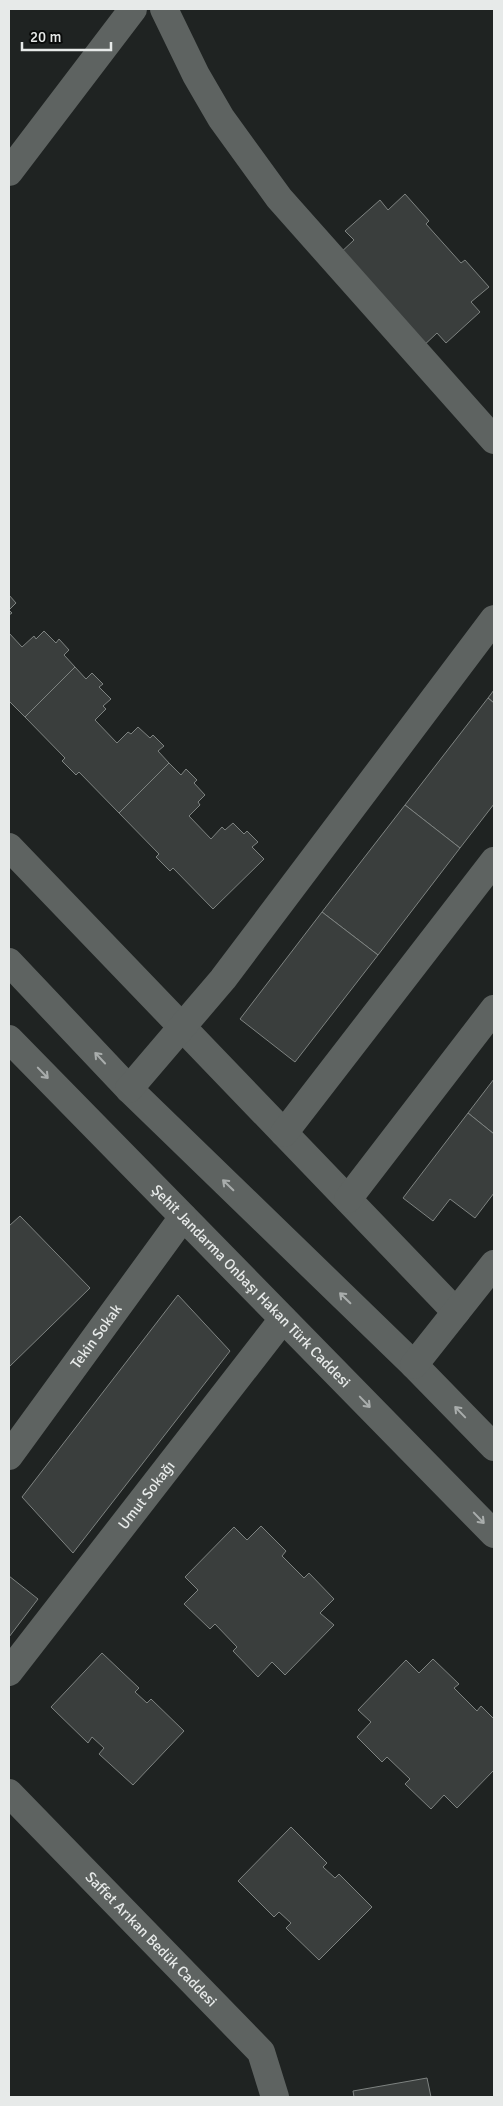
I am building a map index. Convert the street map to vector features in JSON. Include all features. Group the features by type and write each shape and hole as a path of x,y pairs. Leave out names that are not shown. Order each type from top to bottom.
{"street":[{"path":"9,172 132,9"},
{"path":"164,9 196,75 221,118 279,198 494,440"},
{"path":"129,1088 223,979 494,619"},
{"path":"9,847 456,1312"},
{"path":"284,1133 494,861"},
{"path":"9,962 129,1088 414,1365 494,1447"},
{"path":"348,1199 494,1009"},
{"name":"Şehit Jandarma Onbaşı Hakan Türk Caddesi","path":"9,1039 494,1534"},
{"name":"Tekin Sokak","path":"9,1456 184,1216"},
{"path":"414,1365 494,1264"},
{"name":"Umut Sokağı","path":"9,1672 283,1319"},
{"name":"Saffet Arıkan Bedük Caddesi","path":"9,1793 261,2052 275,2097"}],"building":[{"path":"405,194 429,221 426,224 461,263 465,260 489,287 471,302 480,312 446,343 437,333 420,349 337,256 354,240 345,231 380,200 388,210"},
{"path":"9,595 16,603 9,610"},
{"path":"44,631 56,643 59,639 69,650 64,655 75,667 25,717 9,701 9,633 22,647 34,636 36,639"},
{"path":"75,667 86,679 92,673 103,684 99,687 111,699 103,706 106,709 95,720 117,743 128,732 131,734 138,727 150,738 153,735 164,746 158,751 169,763 119,813 79,772 76,775 62,761 65,758 25,717"},
{"path":"494,690 494,703 488,698"},
{"path":"488,698 494,703 494,804 460,848 405,805"},
{"path":"169,763 181,775 186,769 197,780 194,783 205,795 198,802 200,805 189,816 211,839 222,827 225,830 233,823 244,834 247,831 258,842 252,847 264,859 213,909 173,868 170,871 156,857 159,854 119,813"},
{"path":"405,805 460,848 378,955 322,912"},
{"path":"322,912 378,955 295,1062 240,1019"},
{"path":"494,1079 494,1134 468,1113"},
{"path":"468,1113 494,1134 494,1193 475,1218 450,1199 433,1221 403,1198"},
{"path":"20,1216 90,1288 9,1367 9,1226"},
{"path":"178,1295 230,1351 73,1553 22,1497"},
{"path":"261,1526 286,1551 282,1556 304,1578 309,1573 334,1599 320,1613 334,1625 285,1675 272,1662 258,1677 233,1651 237,1647 215,1624 210,1629 184,1604 198,1590 185,1577 234,1527 247,1540"},
{"path":"9,1576 38,1599 9,1637"},
{"path":"102,1653 139,1688 135,1692 147,1703 151,1699 184,1731 133,1785 99,1754 104,1748 92,1737 88,1743 51,1707"},
{"path":"433,1659 459,1684 454,1688 477,1711 481,1706 494,1719 494,1770 457,1808 444,1795 431,1809 405,1784 410,1779 387,1757 382,1762 357,1737 371,1722 358,1710 406,1660 419,1673"},
{"path":"291,1827 327,1863 323,1867 335,1878 339,1874 372,1907 319,1960 286,1928 291,1923 279,1912 274,1917 238,1881"},
{"path":"427,2078 431,2097 354,2097 353,2091"}]}
